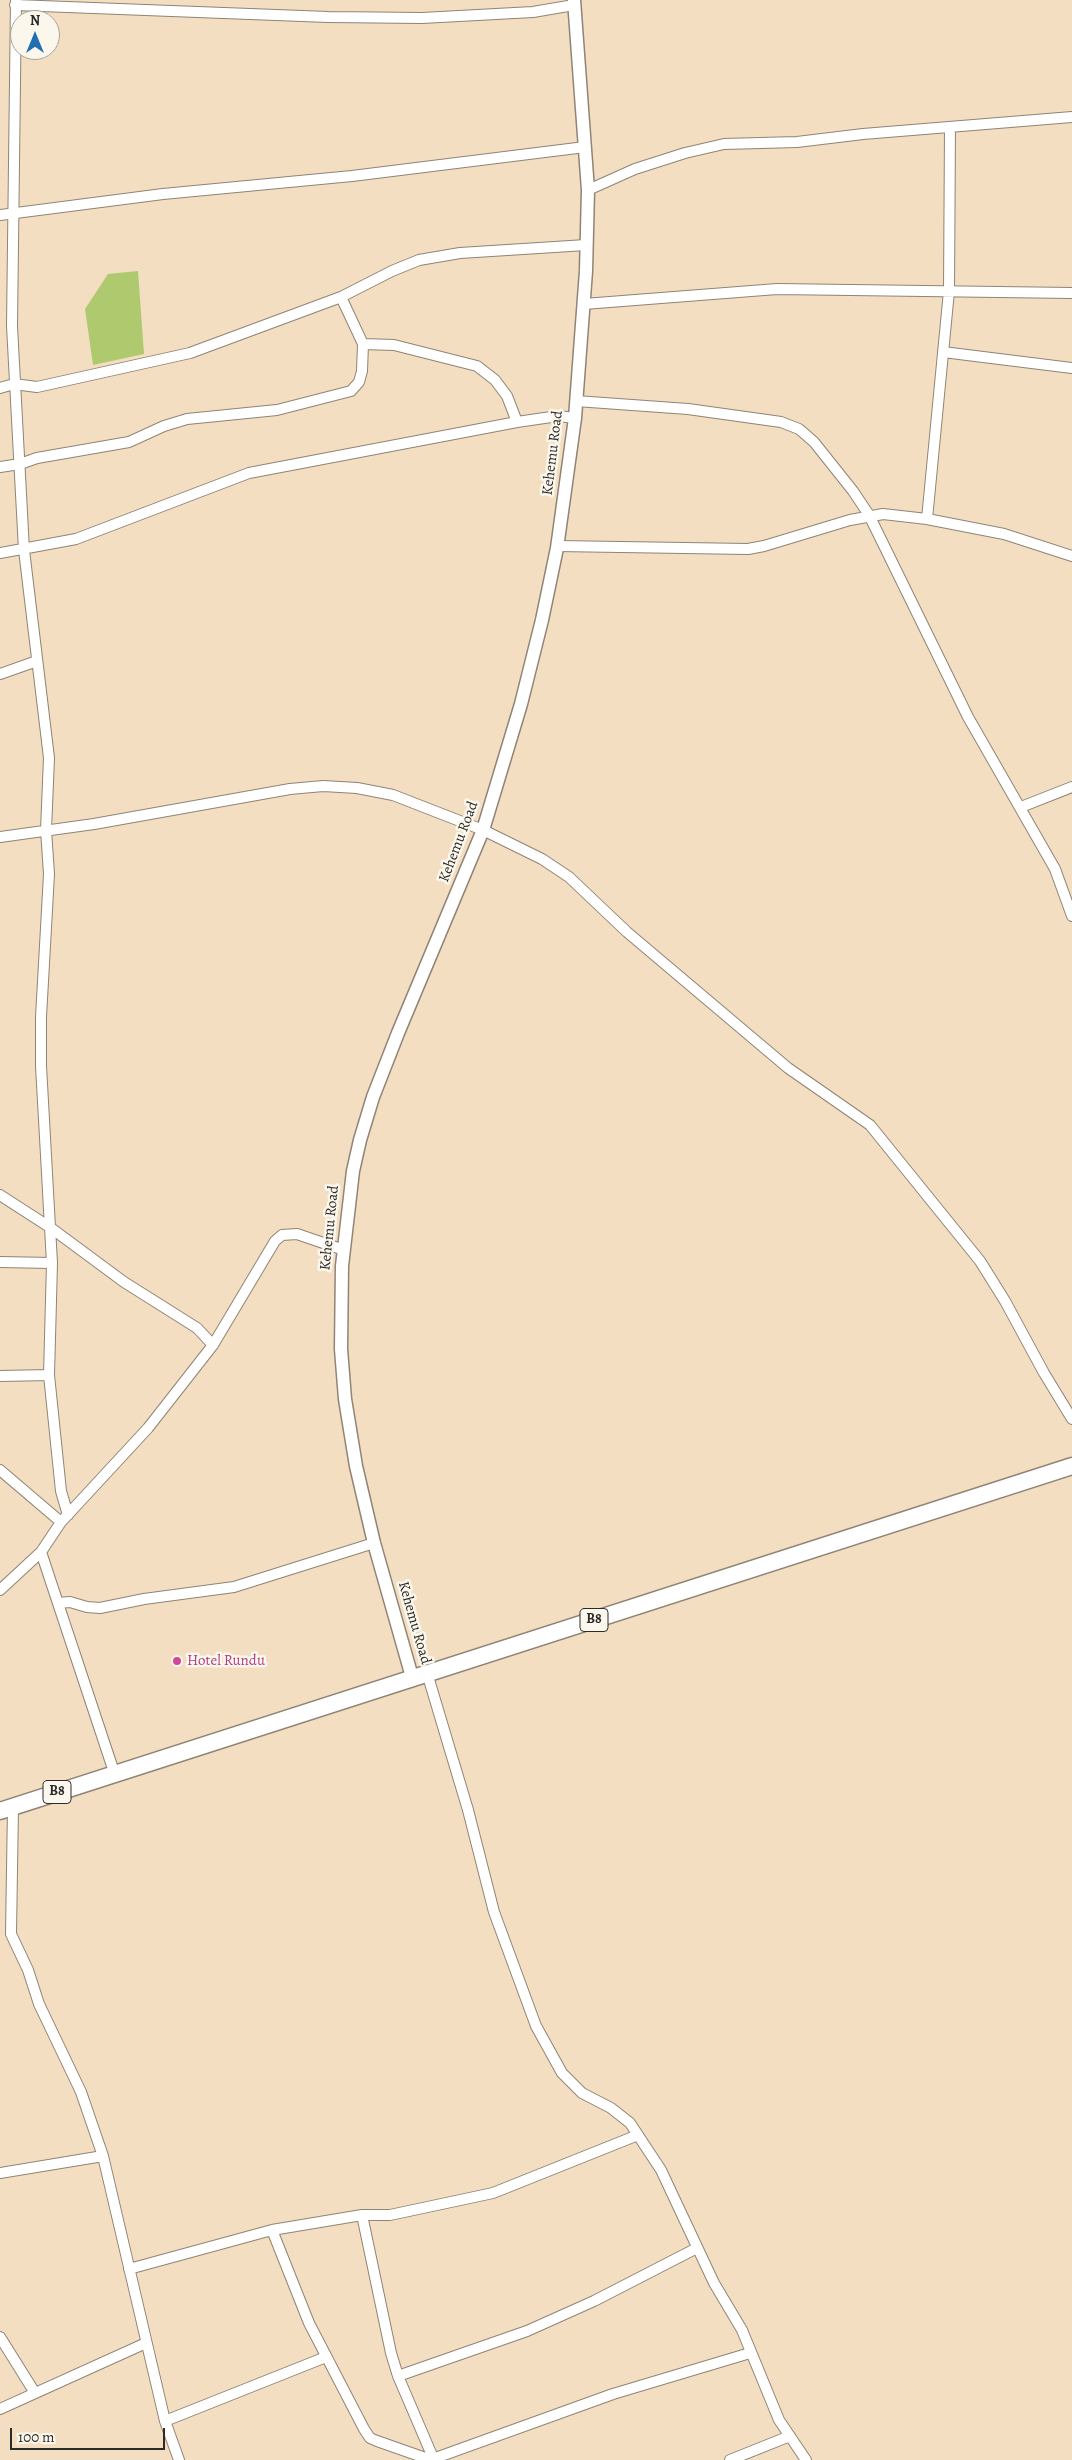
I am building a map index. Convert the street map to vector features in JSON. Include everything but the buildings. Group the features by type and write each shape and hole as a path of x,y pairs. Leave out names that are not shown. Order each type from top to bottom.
{"highway":[{"name":"B8","path":"6,1809 114,1772 1072,1466"}],"street":[{"path":"65,1519 50,1375 51,1228 41,1066 41,1017 50,874 46,830 49,758 24,550 12,326 16,2 328,17 422,18 533,12 574,2"},
{"name":"Kehemu Road","path":"420,1675 374,1543 356,1466 345,1399 341,1304 344,1250 353,1170 373,1098 483,830 521,704 542,620 557,546 575,418 584,304 588,190 574,2"},
{"path":"588,190 668,158 724,144 797,142 1072,117"},
{"path":"927,519 949,291 950,127"},
{"path":"0,215 163,194 352,176 585,147"},
{"path":"0,388 14,384 37,388 190,353 341,297 392,270 419,260 460,253 586,244"},
{"path":"584,304 777,289 1072,293"},
{"path":"0,467 20,464 37,458 129,442 164,426 188,419 278,410 352,391 359,382 362,371 363,344 341,297"},
{"path":"0,326 12,326"},
{"path":"363,344 394,345 477,366 495,380 507,396 517,422"},
{"path":"943,352 1072,368"},
{"path":"576,400 705,411 790,424 814,442 842,476 869,515 968,717 1021,807 1058,875 1072,916"},
{"path":"0,553 76,539 249,473 517,422 558,416 575,418"},
{"path":"557,546 748,549 869,515 892,514 1012,536 1072,556"},
{"path":"0,674 37,662"},
{"path":"0,837 290,789 323,786 357,788 392,795 483,830 542,859 566,875 627,932 788,1068 870,1125 980,1261 1072,1419"},
{"path":"1021,807 1072,787"},
{"path":"0,1195 51,1228 124,1282 197,1328 213,1346"},
{"path":"0,1590 41,1552 65,1519 148,1428 213,1346 269,1248 282,1235 288,1233 309,1237 344,1250"},
{"path":"0,1262 52,1263"},
{"path":"0,1376 50,1375"},
{"path":"0,1470 65,1519"},
{"path":"58,1604 70,1602 100,1608 144,1599 234,1587 374,1543"},
{"path":"41,1552 114,1772"},
{"path":"420,1675 468,1810 494,1912 536,2026 562,2073 582,2092 611,2108 630,2123 661,2170 714,2283 742,2330 779,2420 806,2460"},
{"path":"6,1809 11,1934 28,1970 39,2004 81,2092 103,2156 165,2421 179,2460"},
{"path":"129,2269 272,2230 362,2215 390,2215 493,2193 638,2135"},
{"path":"0,2172 103,2156"},
{"path":"362,2215 386,2330 398,2376 432,2460"},
{"path":"272,2230 309,2323 370,2438 387,2446 432,2460 613,2394 750,2353"},
{"path":"398,2376 527,2331 594,2301 697,2248"},
{"path":"0,2337 35,2393"},
{"path":"0,2409 146,2344"},
{"path":"165,2421 326,2357"},
{"path":"730,2460 790,2436"}],"green space":[{"path":"138,271 144,354 93,365 85,309 108,274"}],"place":[{"name":"Hotel Rundu","path":"177,1661"}]}
